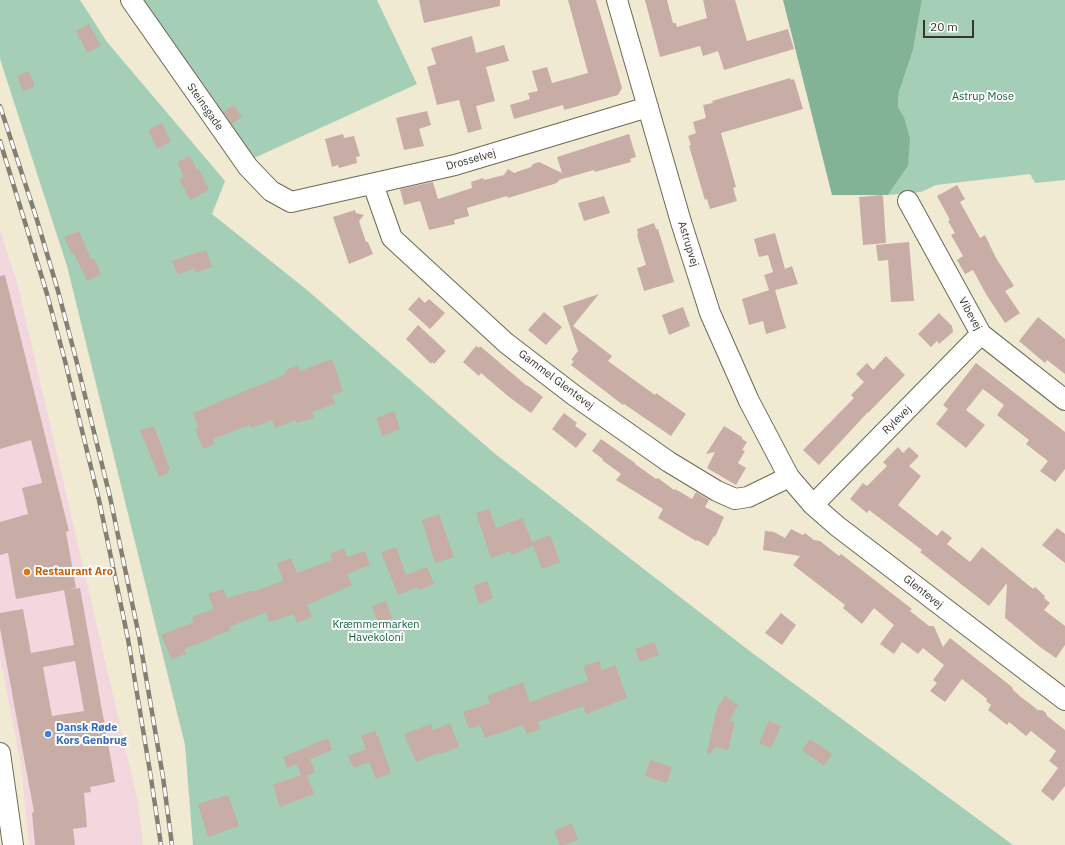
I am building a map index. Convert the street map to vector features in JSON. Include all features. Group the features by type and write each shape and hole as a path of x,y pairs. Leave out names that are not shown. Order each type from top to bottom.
{"street":[{"name":"Steinsgade","path":"130,0 248,167 271,192 291,202"},
{"name":"Astrupvej","path":"617,0 679,215 710,313 749,401 789,477"},
{"name":"Drosselvej","path":"291,202 455,165 648,107"},
{"name":"Gammel Glentevej","path":"374,184 392,238 506,343 575,396 669,462 718,491 735,499 748,496 789,477"},
{"name":"Vibevej","path":"908,201 981,334 1065,400"},
{"name":"Rylevej","path":"813,505 981,334"},
{"name":"Glentevej","path":"789,477 813,505 837,526 1065,700"},
{"path":"0,753 13,845"}],"shaded area":[{"path":"0,230 17,282 138,802 143,845 29,845 21,765 0,658"}],"green space":[{"name":"Kræmmermarken Havekoloni","path":"0,0 80,0 107,42 225,181 212,214 307,290 494,453 751,652 1013,845 193,845 185,745 67,266 0,59"},
{"path":"141,0 377,0 417,84 252,159"},
{"path":"783,0 922,0 913,50 899,92 898,107 904,117 910,139 908,166 888,195 832,195"},
{"name":"Astrup Mose","path":"922,0 1065,0 1065,180 1035,183 1030,174 936,185 921,192 888,195 908,166 904,117 898,107 899,92 913,50"}],"building":[{"path":"419,0 500,0 500,6 424,23"},
{"path":"568,0 596,0 622,88 618,95 564,110 563,105 514,119 510,105 530,99 528,93 538,91 532,71 547,67 552,83 588,73"},
{"path":"645,0 667,0 673,23 676,23 677,27 707,18 703,0 735,0 747,41 788,29 794,49 724,70 718,51 703,56 700,46 660,57"},
{"path":"89,24 101,46 87,53 76,31"},
{"path":"472,36 476,53 504,45 509,61 486,67 495,101 476,106 482,129 468,133 459,100 437,105 427,67 436,64 431,48"},
{"path":"29,71 35,86 23,91 17,76"},
{"path":"790,78 791,80 794,79 803,109 721,133 736,187 733,188 737,201 710,209 707,199 705,200 689,146 691,145 688,136 696,133 693,122 706,118 703,105"},
{"path":"234,105 242,117 232,124 223,112"},
{"path":"427,111 431,125 419,129 424,146 404,150 396,118"},
{"path":"162,123 171,142 157,149 148,130"},
{"path":"343,134 344,138 354,136 360,156 356,157 357,163 339,168 338,165 332,167 325,139"},
{"path":"629,134 636,157 630,159 631,162 595,172 594,170 559,180 557,183 508,198 507,196 467,208 469,216 454,220 455,224 429,230 420,201 404,205 400,189 433,182 438,199 472,188 471,182 483,178 484,180 504,175 508,169 514,173 531,167 533,164 539,162 562,173 557,157"},
{"path":"190,156 197,170 199,169 209,190 190,200 179,179 184,177 177,162"},
{"path":"957,185 965,199 960,202 980,238 985,235 996,258 1014,286 1005,291 1020,313 1005,323 986,294 973,270 965,274 957,260 963,256 951,235 955,233 937,196"},
{"path":"604,196 610,213 584,221 578,203"},
{"path":"883,196 886,243 863,245 859,197"},
{"path":"355,210 356,213 364,215 359,221 366,242 368,242 373,254 349,264 333,217"},
{"path":"654,223 656,229 658,229 674,282 644,291 637,268 646,265 637,235 637,229"},
{"path":"79,231 91,259 94,258 101,274 87,281 74,253 72,254 64,237"},
{"path":"775,233 785,269 792,266 798,284 775,290 786,328 766,334 763,321 749,325 742,299 769,290 764,275 773,272 768,255 759,257 754,239"},
{"path":"909,242 914,301 891,302 888,260 878,261 876,245"},
{"path":"206,250 212,267 195,273 194,268 178,275 172,261"},
{"path":"5,275 69,531 66,532 76,588 16,599 8,553 0,555 0,522 28,514 22,488 42,483 31,440 0,449 0,276"},
{"path":"599,294 573,326 612,356 608,361 655,395 656,393 686,414 671,436 624,404 623,405 571,365 574,361 571,360 578,351 563,306"},
{"path":"419,297 425,303 429,299 445,313 430,329 408,309"},
{"path":"683,307 690,326 669,335 662,315"},
{"path":"544,312 562,327 546,345 528,330"},
{"path":"939,313 952,326 953,332 939,344 937,341 931,347 918,334"},
{"path":"1038,317 1065,339 1065,374 1047,360 1045,363 1019,341"},
{"path":"418,325 446,351 434,364 432,362 431,364 406,339"},
{"path":"476,346 479,348 480,346 527,386 543,397 531,413 509,397 481,373 479,376 463,362"},
{"path":"886,356 905,375 819,465 803,450 854,398 851,395 864,382 856,374 867,363 873,370"},
{"path":"332,359 343,391 332,395 335,404 312,412 314,418 296,423 295,420 275,428 272,420 251,428 250,425 213,439 215,444 203,449 195,429 198,428 193,413 286,374 285,370 298,366 300,371"},
{"path":"976,363 1065,432 1065,469 1055,482 1040,471 1048,461 1026,444 1029,440 997,415 1004,405 983,389 966,410 985,425 966,448 936,424 948,409 943,405"},
{"path":"394,411 400,429 382,436 376,418"},
{"path":"564,413 577,423 575,426 587,434 576,448 552,429"},
{"path":"154,426 170,470 167,471 168,473 159,477 140,430"},
{"path":"724,426 742,437 742,439 747,442 742,450 745,451 738,463 746,468 736,485 707,468 715,452 706,454"},
{"path":"601,439 656,479 658,478 674,490 675,489 692,499 696,492 709,500 705,507 724,517 715,537 714,536 708,546 697,540 696,541 658,518 663,509 616,480 621,474 592,451"},
{"path":"898,447 903,453 909,447 919,456 909,466 921,476 898,505 937,536 942,530 952,538 947,544 970,562 982,547 1033,589 1035,587 1045,596 1044,598 1050,603 1044,610 1065,626 1065,645 1056,658 1040,647 1005,618 1007,583 989,606 920,552 922,550 869,510 867,513 850,499 863,483 867,486 887,466 883,462"},
{"path":"489,509 496,528 522,518 532,542 550,535 560,562 542,569 533,546 512,555 511,551 491,558 476,513"},
{"path":"439,514 454,557 435,563 422,520"},
{"path":"1057,528 1065,534 1065,563 1042,545"},
{"path":"791,529 803,535 805,533 814,540 820,541 839,556 841,554 912,609 910,611 929,626 934,626 943,647 950,638 1012,687 1013,690 1021,697 1038,710 1042,710 1046,713 1047,716 1065,730 1065,786 1053,801 1041,791 1058,768 1049,761 1056,751 1031,731 1026,736 1009,722 1007,725 988,710 991,705 986,701 987,699 962,679 945,702 930,691 937,683 933,680 944,665 923,648 918,654 902,642 894,654 880,644 894,625 874,608 862,624 843,608 845,605 793,565 800,556 763,550 765,531 774,532 785,538"},
{"path":"396,547 406,575 427,567 434,584 419,590 418,587 398,595 381,552"},
{"path":"344,548 347,557 365,551 370,565 347,574 352,585 307,605 312,617 297,623 294,614 269,622 266,612 229,627 231,630 184,649 186,654 171,659 161,635 194,622 192,617 214,609 208,594 223,589 227,598 251,591 252,592 283,581 277,563 291,558 297,573 332,560 330,554"},
{"path":"487,581 493,598 479,604 473,586"},
{"path":"80,588 115,782 90,787 91,792 84,793 87,827 73,829 75,845 35,845 32,813 34,812 0,628 0,613 23,609 31,653 74,645 64,590","holes":["75,661 84,711 52,716 43,667"]},
{"path":"386,601 392,618 378,623 372,606"},
{"path":"781,613 796,625 782,645 765,633"},
{"path":"654,642 659,655 640,662 635,649"},
{"path":"599,661 602,670 615,665 627,698 586,714 583,706 538,722 540,729 527,734 523,725 485,738 480,725 469,729 463,712 490,703 487,696 523,682 530,702 588,681 583,666"},
{"path":"725,696 738,705 729,721 735,722 728,750 715,747 710,754 707,753 717,708"},
{"path":"769,721 781,726 771,748 759,743"},
{"path":"450,723 459,747 441,754 440,752 416,762 404,734 431,724 433,730"},
{"path":"375,731 391,773 376,779 369,762 354,768 348,756 366,749 361,736"},
{"path":"328,738 332,750 310,759 315,772 307,776 314,794 280,807 273,785 301,775 297,764 287,768 283,757"},
{"path":"810,739 832,754 824,766 802,750"},
{"path":"650,760 672,767 667,783 645,776"},
{"path":"228,795 239,826 208,837 198,804"},
{"path":"572,823 578,840 560,845 554,831"}],"railway":[{"path":"0,106 37,220 58,291 110,497 139,636 163,777 172,845"},
{"path":"0,141 47,294 99,500 128,639 161,845"}],"place":[{"name":"Restaurant Aro","path":"27,572"},
{"name":"Dansk Røde Kors Genbrug","path":"48,734"}]}
